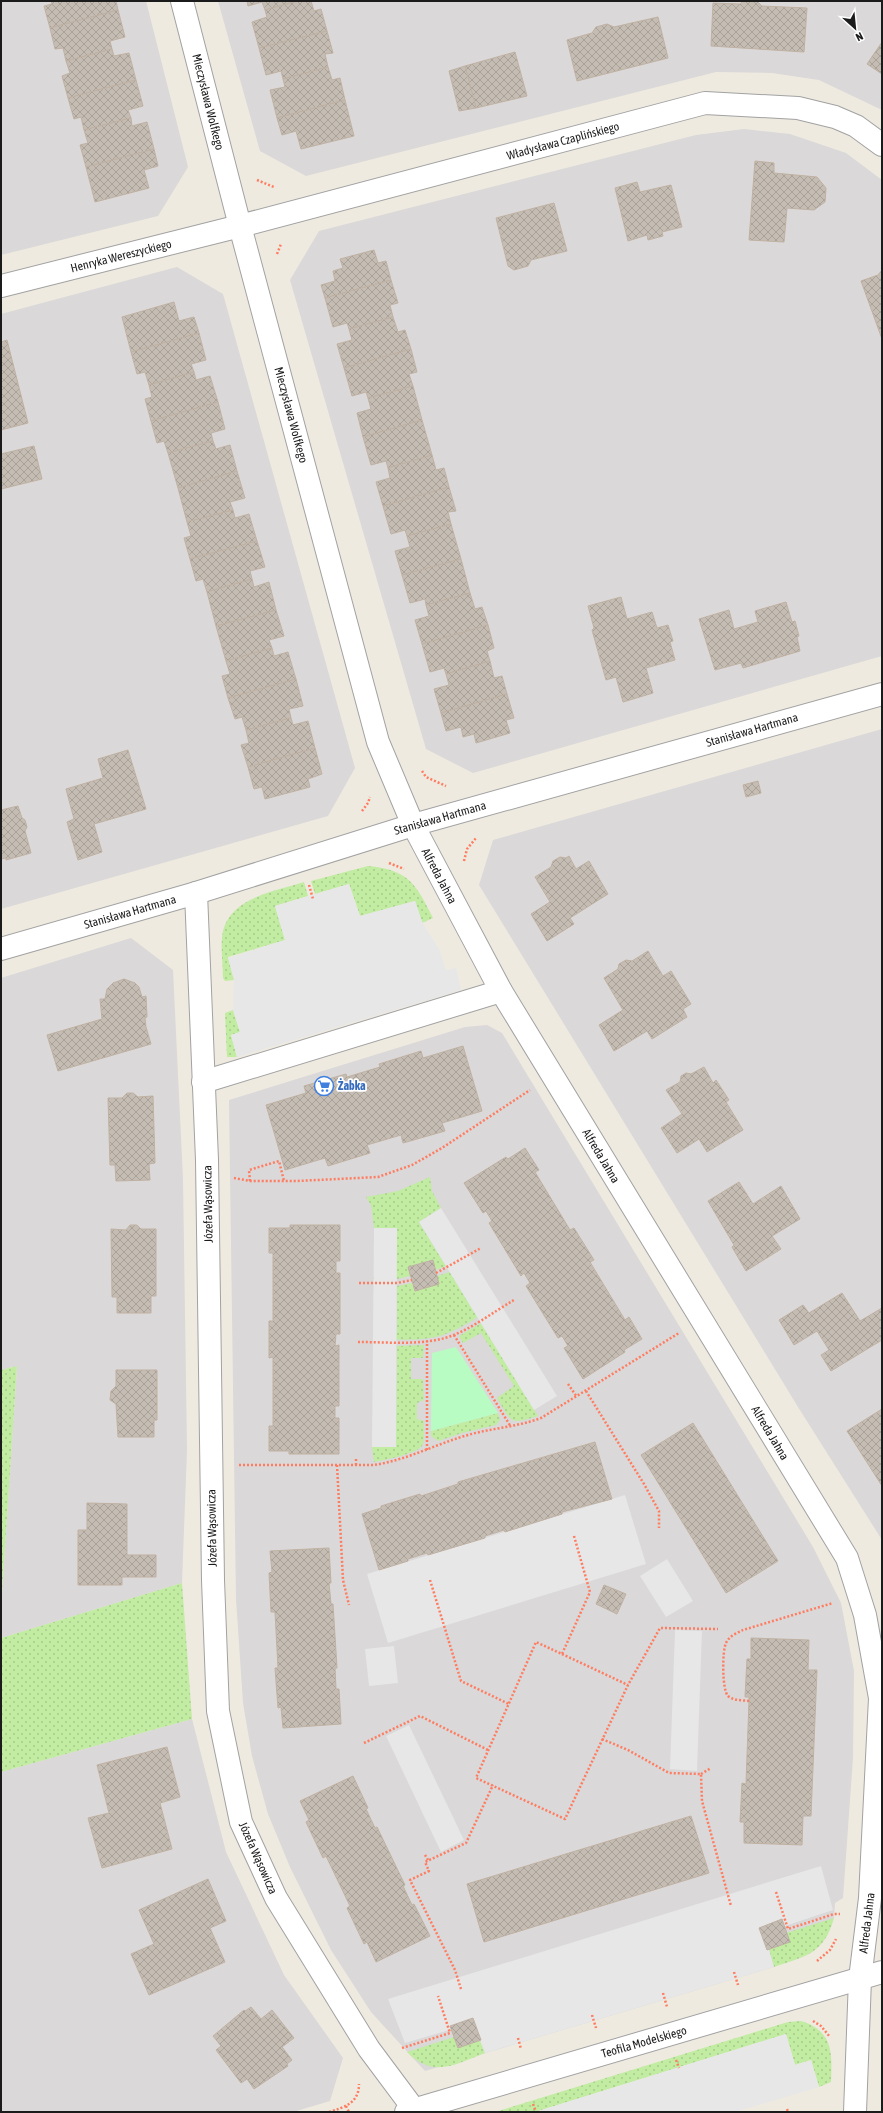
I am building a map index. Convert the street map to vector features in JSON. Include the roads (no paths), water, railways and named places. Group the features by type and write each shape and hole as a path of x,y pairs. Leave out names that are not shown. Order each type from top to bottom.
{"street":[{"name":"Mieczysława Wolfkego","path":"182,1 240,226 378,742 413,825"},
{"name":"Władysława Czaplińskiego","path":"240,226 705,104 798,108 834,117 856,126 882,145"},
{"name":"Henryka Wereszyckiego","path":"1,286 240,226"},
{"name":"Stanisława Hartmana","path":"1,949 196,893 413,825 882,694"},
{"name":"Alfreda Jahna","path":"413,825 500,991 847,1558 865,1615 880,1698 870,1898 860,1979 854,2112"},
{"name":"Józefa Wąsowicza","path":"196,893 207,1160 213,1580 218,1710 241,1822 276,1898 381,2065 412,2111"},
{"path":"203,1082 500,991"},
{"name":"Teofila Modelskiego","path":"412,2111 882,1972"}],"place":[{"name":"Żabka","path":"324,1086"}]}
